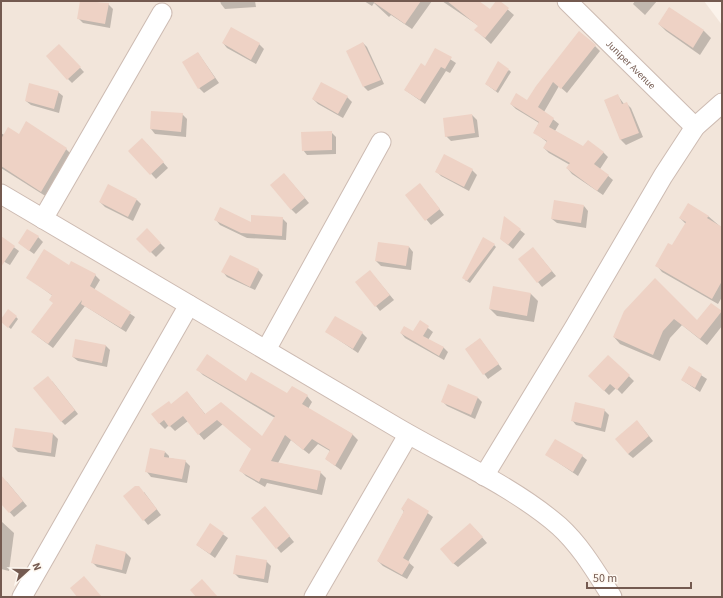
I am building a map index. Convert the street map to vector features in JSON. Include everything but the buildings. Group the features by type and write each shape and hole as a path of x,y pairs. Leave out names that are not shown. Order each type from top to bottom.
{"street":[{"name":"Juniper Avenue","path":"566,1 695,128"},
{"path":"43,219 162,13"},
{"path":"484,476 574,328 663,176 695,128 722,103"},
{"path":"266,350 381,142"},
{"path":"1,194 408,435 484,476 537,509 559,526 584,552 612,597"},
{"path":"22,597 189,305"},
{"path":"314,597 408,435"}],"shaded area":[{"path":"1,1 704,1 722,25 722,597 1,597"}]}
